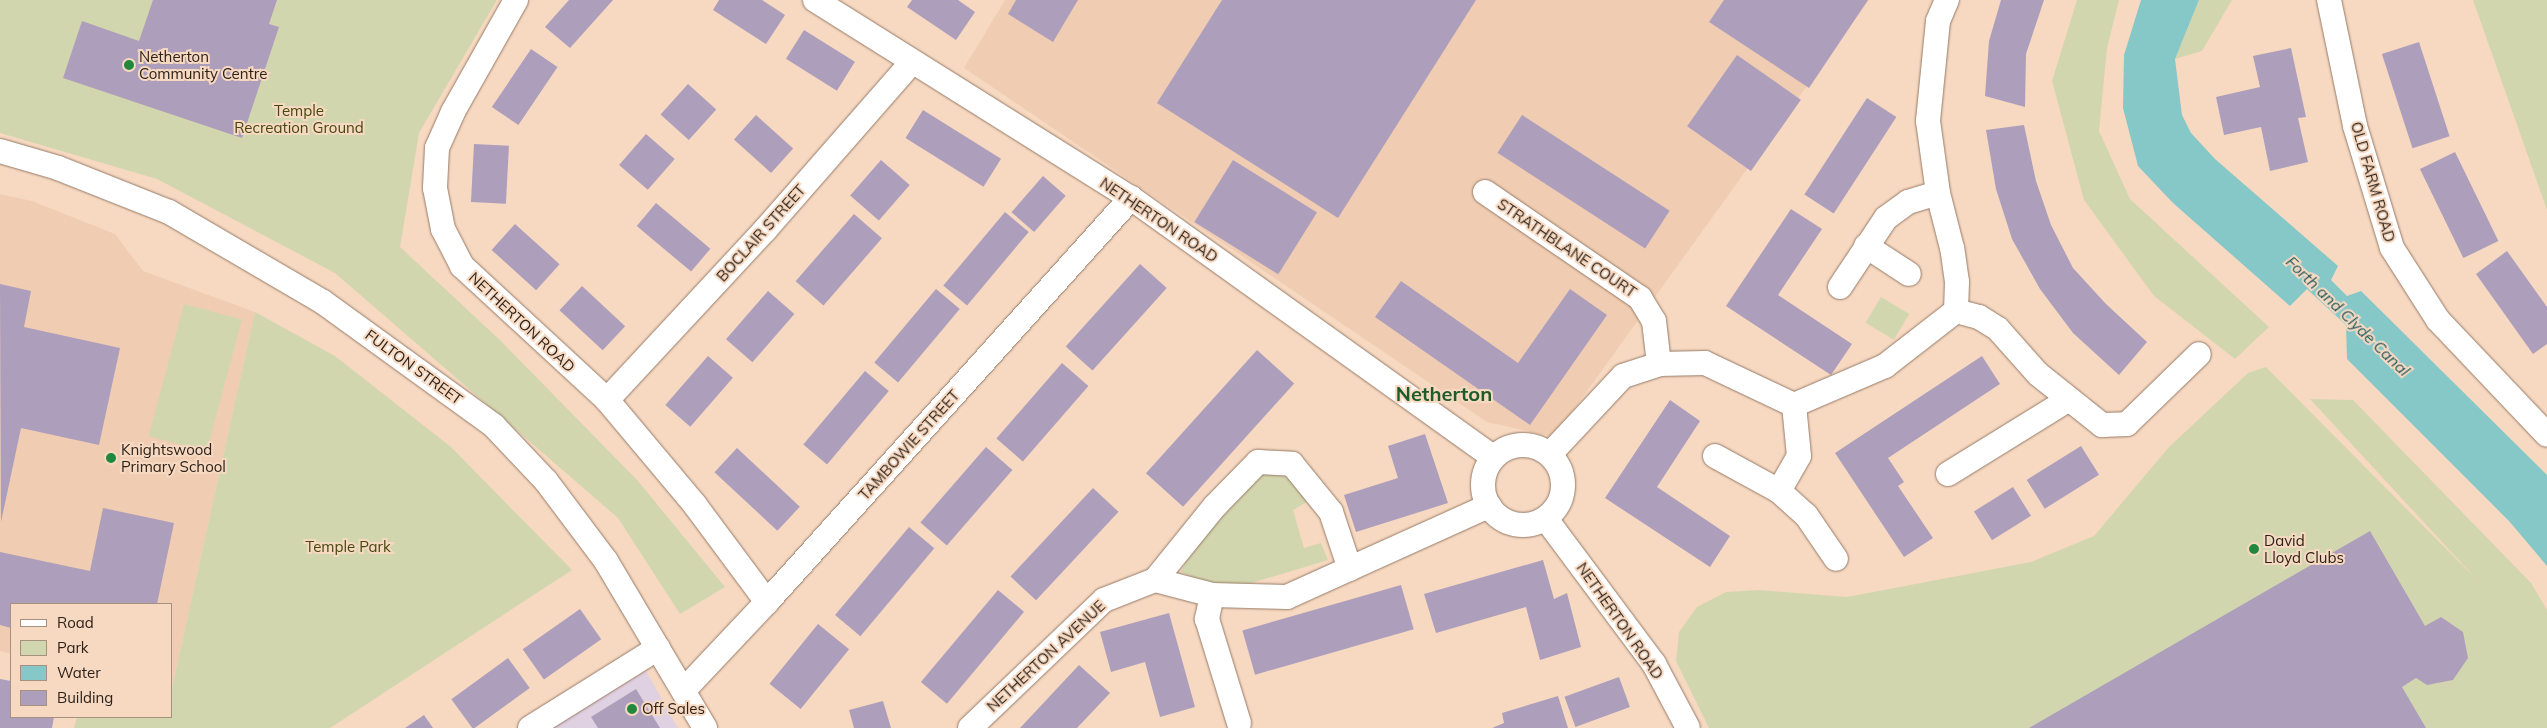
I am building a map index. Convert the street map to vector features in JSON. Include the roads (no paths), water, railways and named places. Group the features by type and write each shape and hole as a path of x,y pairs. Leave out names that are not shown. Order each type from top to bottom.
{"street":[{"name":"NETHERTON ROAD","path":"516,0 453,112 437,148 435,188 443,230 462,266 607,400 696,505 767,602"},
{"name":"NETHERTON ROAD","path":"814,0 911,63 1131,198 1493,457"},
{"path":"1947,0 1938,21 1928,121 1938,193 1952,248 1957,282 1956,311"},
{"name":"OLD FARM ROAD","path":"2329,0 2355,126 2392,248 2438,320 2547,434"},
{"name":"BOCLAIR STREET","path":"607,400 764,230 911,63"},
{"name":"FULTON STREET","path":"0,151 58,168 168,212 251,258 323,302 494,426 546,481 606,562 705,728"},
{"name":"STRATHBLANE COURT","path":"1485,192 1640,298 1654,321 1659,364"},
{"path":"1840,287 1866,246 1897,209 1908,202 1938,193"},
{"name":"TAMBOWIE STREET","path":"684,690 767,602 1131,198"},
{"path":"1866,246 1909,274"},
{"path":"1956,311 1979,317 1998,329 2038,374 2068,400 2102,425 2127,424 2199,354"},
{"path":"1550,454 1623,376 1659,364 1705,364 1794,405 1885,366 1956,311"},
{"path":"1948,474 2068,400"},
{"path":"1779,491 1799,456 1794,405"},
{"path":"1524,444 1536,446 1550,454 1564,478 1563,492 1556,508 1546,519 1522,525 1510,523 1489,506 1482,487 1485,470 1493,457 1502,450 1524,444"},
{"path":"1715,456 1779,491 1806,514 1836,559"},
{"name":"NETHERTON AVENUE","path":"970,728 1104,600 1155,580 1215,506 1258,462 1292,464 1331,512 1350,569"},
{"path":"1155,580 1212,595 1287,598 1489,506"},
{"name":"NETHERTON ROAD","path":"1546,519 1654,664 1688,728"},
{"path":"1212,595 1207,619 1239,723"},
{"path":"530,728 658,648"}],"water":[{"name":"Forth and Clyde Canal","path":"2141,0 2199,0 2175,59 2182,115 2191,133 2215,159 2338,266 2331,280 2347,296 2361,291 2547,475 2547,566 2509,521 2347,359 2346,325 2307,289 2290,306 2173,203 2138,166 2123,108 2124,55"}],"place":[{"name":"Netherton Community Centre","path":"129,65"},
{"name":"Knightswood Primary School","path":"111,458"},
{"name":"David Lloyd Clubs","path":"2254,549"},
{"name":"Off Sales","path":"632,709"}],"district":[{"name":"Netherton","path":"1444,393"}],"park label":[{"name":"Temple Recreation Ground","path":"299,118"},
{"name":"Temple Park","path":"348,547"}]}
